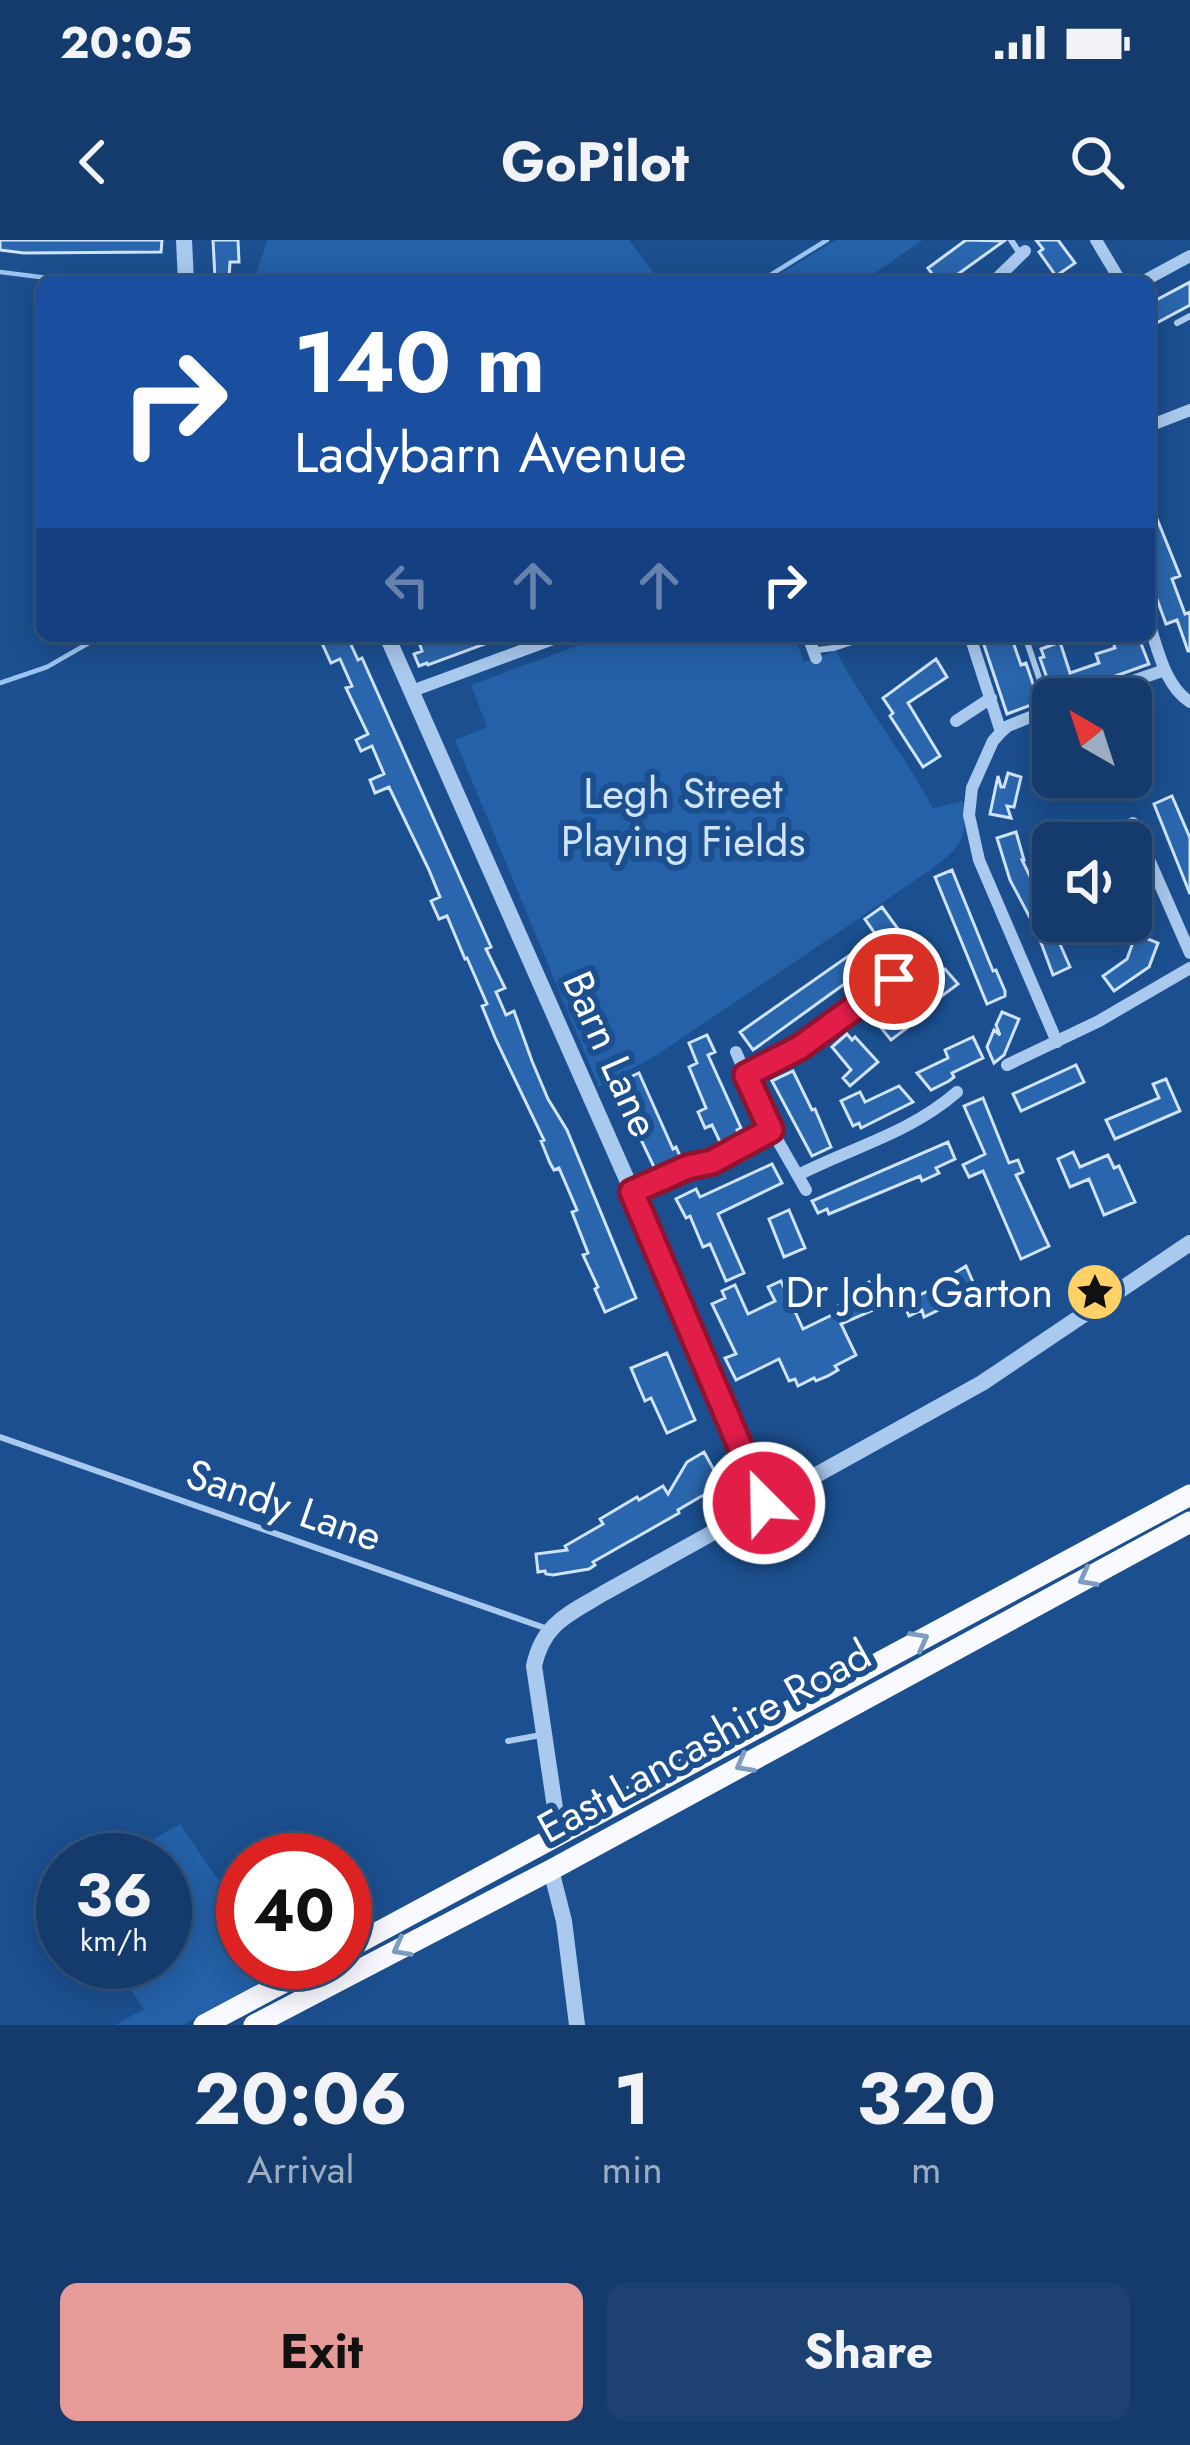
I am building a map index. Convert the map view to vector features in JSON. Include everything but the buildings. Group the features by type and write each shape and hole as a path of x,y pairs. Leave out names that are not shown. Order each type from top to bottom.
{"highway":[{"name":"East Lancashire Road","path":"372,1935 1190,1495"},
{"name":"East Lancashire Road","path":"254,2025 551,1870 1190,1522"},
{"path":"204,2025 271,1989"}],"street":[{"path":"184,240 186,276"},
{"path":"1096,240 1117,276"},
{"path":"999,276 1023,253"},
{"path":"1153,276 1190,256"},
{"path":"1155,424 1190,410"},
{"path":"1155,641 1165,670 1179,694 1190,702"},
{"name":"Barn Lane","path":"390,642 764,1503"},
{"path":"412,691 545,642"},
{"path":"810,642 814,654"},
{"path":"972,642 1001,732"},
{"path":"1142,678 1165,670"},
{"path":"956,721 992,698"},
{"path":"1032,717 1008,726 993,741 972,788 971,828 979,860 1057,1042"},
{"path":"1152,866 1190,952"},
{"path":"885,965 894,979"},
{"path":"746,1075 799,1048 914,965"},
{"path":"1007,1065 1190,968"},
{"path":"736,1052 771,1130 806,1190"},
{"path":"798,1175 896,1133 957,1092"},
{"path":"938,1109 949,1122"},
{"path":"632,1192 688,1167 712,1162 771,1130"},
{"path":"559,1835 534,1666 548,1630 604,1593 982,1383 1190,1244"},
{"path":"551,1870 564,1921 577,2025"}],"lane":[{"path":"1011,240 1023,253"},
{"path":"1177,323 1190,316"},
{"path":"814,654 852,642"},
{"path":"1027,642 1040,678"},
{"name":"Sandy Lane","path":"0,1437 548,1630"},
{"path":"508,1742 544,1734"}],"green space":[{"path":"267,240 629,240 656,276 256,276"},
{"path":"836,240 923,240 871,276 777,276"},
{"name":"Legh Street Playing Fields","path":"588,642 796,642 804,662 836,651 933,808 963,801 963,833 956,847 932,869 657,1055 599,1087 455,740 487,727 471,685"},
{"path":"180,1824 186,1833 164,1833"},
{"path":"192,1842 216,1877 216,1989 248,1989 183,2025 115,2025 144,2009 130,1989 192,1989"}],"waterway":[{"path":"769,276 827,240"},
{"path":"0,272 36,276"},
{"path":"0,683 47,667 91,642"}],"place":[{"name":"Dr John Garton","path":"1095,1292"}],"route":[{"path":"764,1503 632,1192 688,1167 712,1162 771,1130 746,1075 799,1048 894,979"}]}
